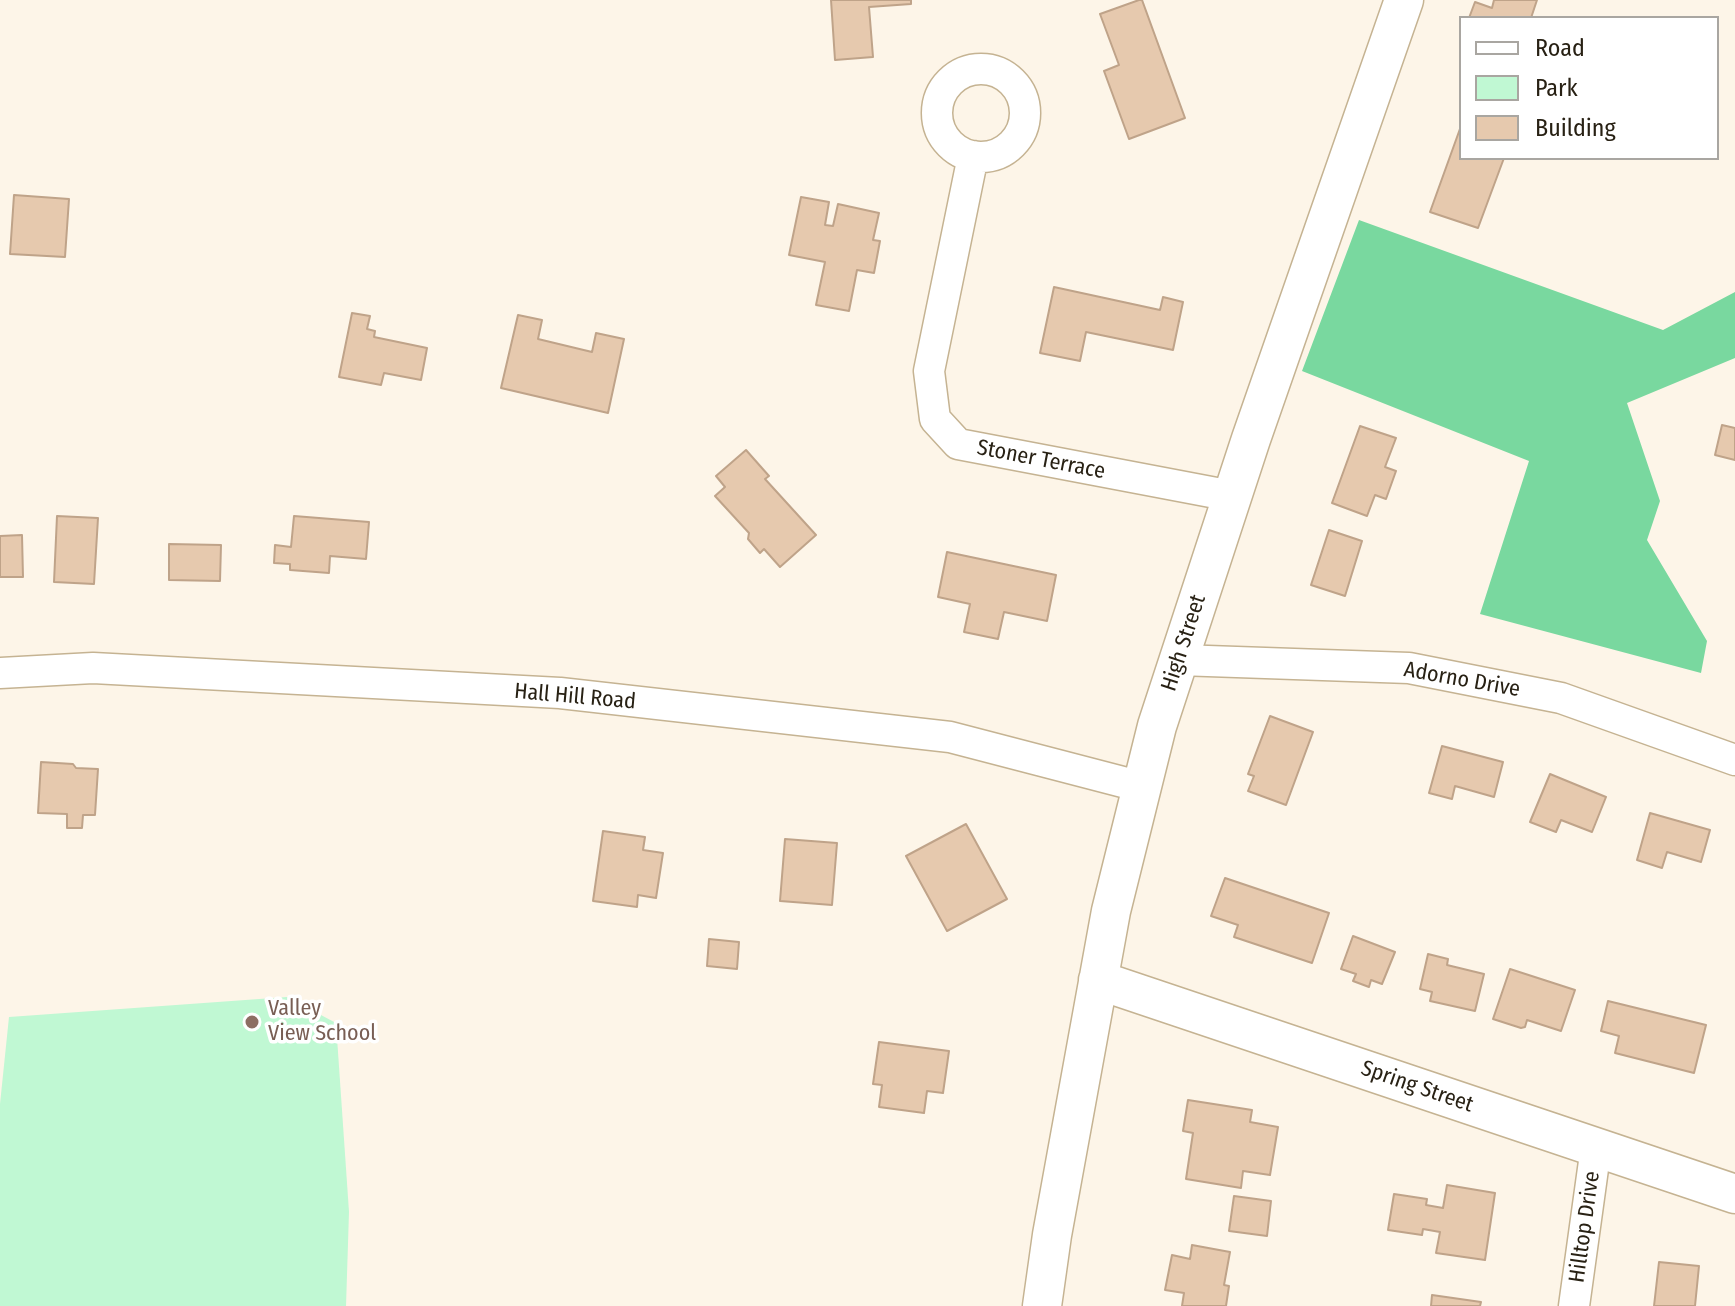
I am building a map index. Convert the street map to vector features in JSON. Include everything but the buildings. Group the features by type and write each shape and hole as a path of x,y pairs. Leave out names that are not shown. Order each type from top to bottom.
{"street":[{"name":"High Street","path":"1042,1306 1054,1220 1111,911 1157,726 1232,496 1404,0"},
{"name":"Stoner Terrace","path":"973,156 929,371 935,419 958,444 1232,496"},
{"name":"Adorno Drive","path":"1179,660 1409,668 1561,698 1735,760"},
{"name":"Hall Hill Road","path":"0,673 93,668 560,693 950,737 1142,787"},
{"name":"Spring Street","path":"1098,980 1735,1194"},
{"name":"Hilltop Drive","path":"1574,1306 1596,1147"}],"green space":[{"path":"1359,220 1663,330 1735,292 1735,358 1627,403 1660,501 1647,540 1707,641 1701,673 1480,614 1529,461 1302,371"},
{"path":"287,997 336,1023 349,1212 346,1306 0,1306 0,1104 9,1017"}],"place":[{"name":"Valley View School","path":"252,1022"}]}
